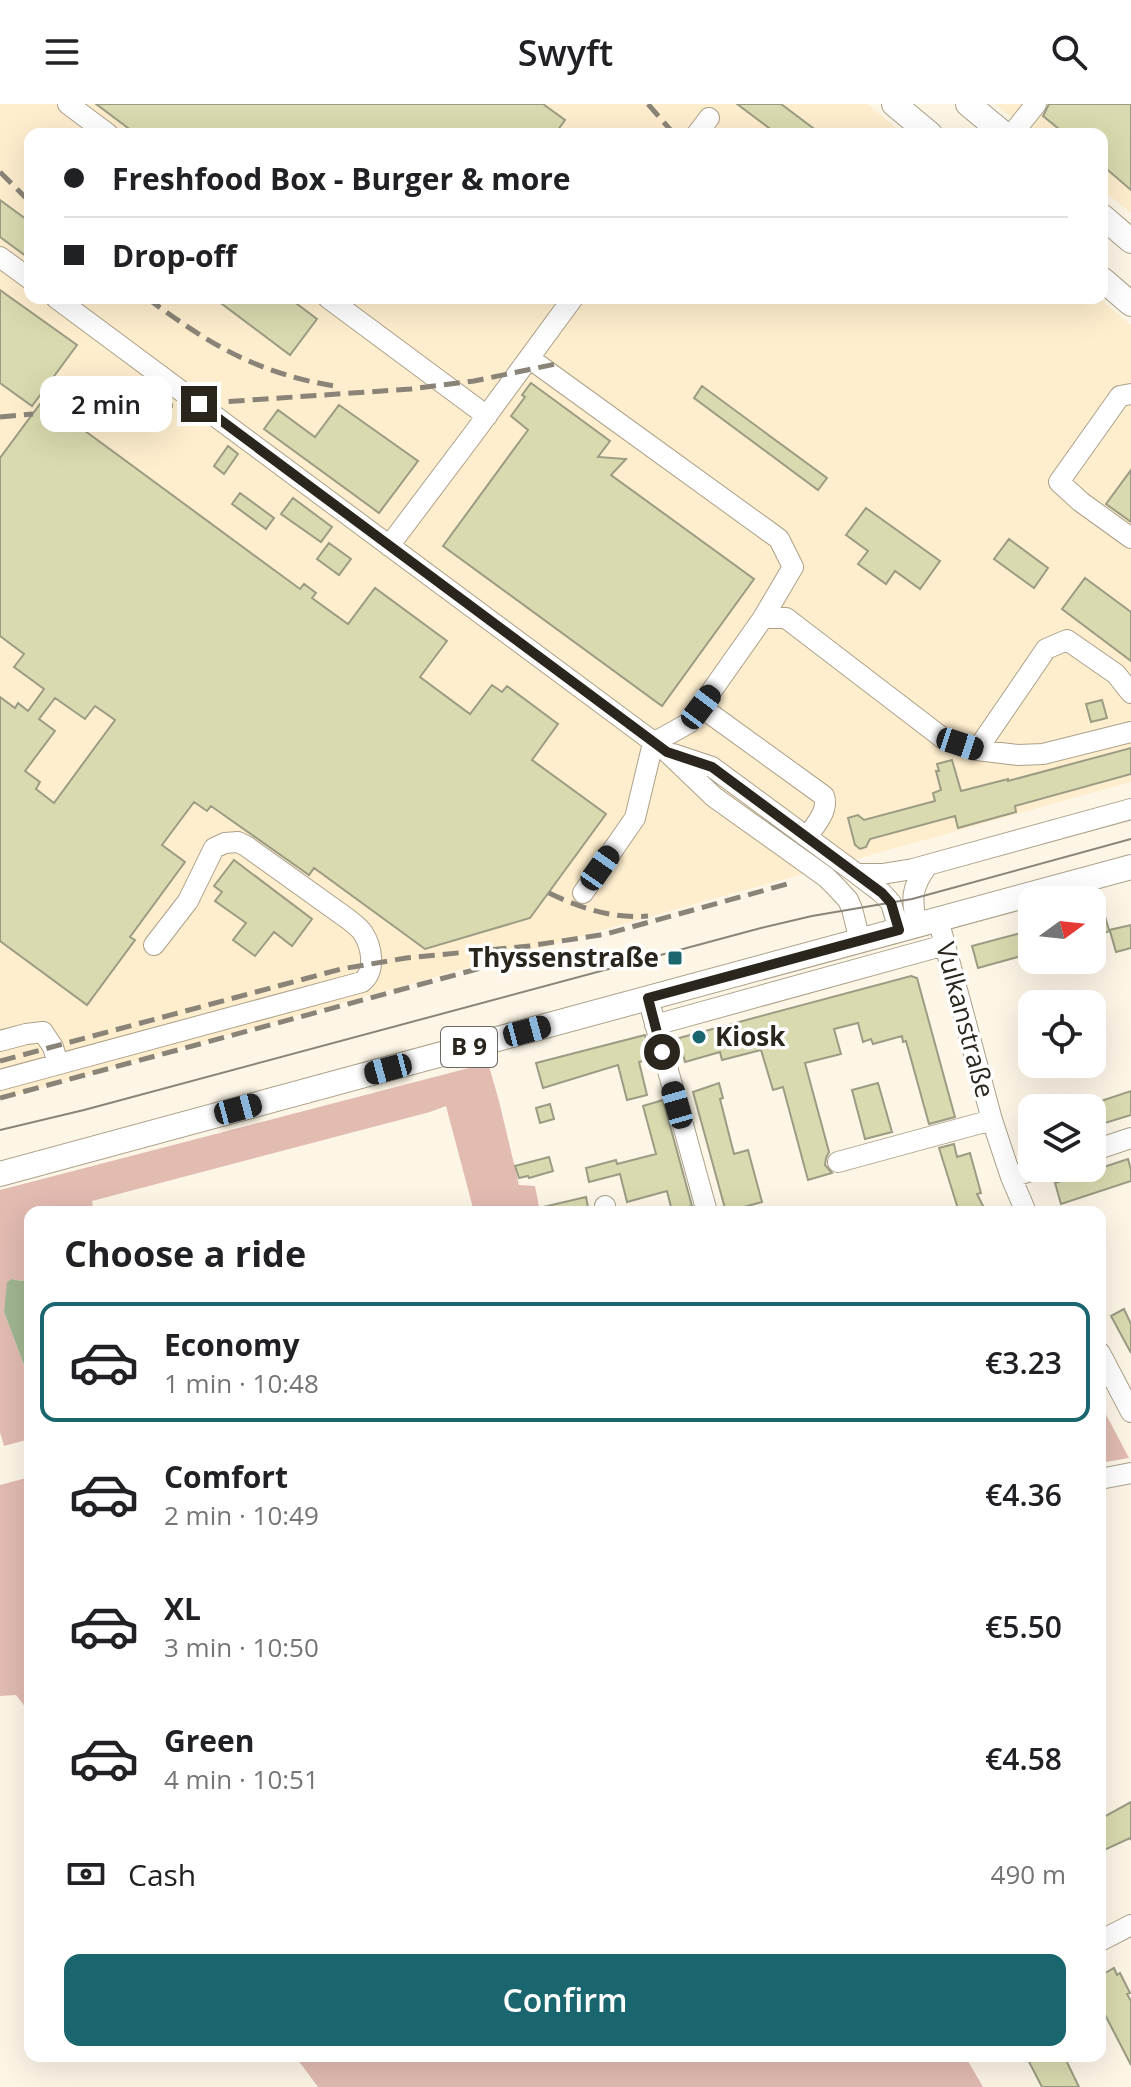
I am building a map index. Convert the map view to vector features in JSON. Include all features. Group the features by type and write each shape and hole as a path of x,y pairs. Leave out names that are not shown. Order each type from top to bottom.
{"main road":[{"path":"894,104 923,128"},
{"path":"968,104 997,128"},
{"path":"1108,221 1131,241"},
{"path":"1108,284 1131,304"},
{"name":"B 9","path":"0,1174 1131,867"}],"street":[{"path":"68,104 100,128"},
{"path":"1017,128 1036,104"},
{"path":"0,257 24,275"},
{"path":"64,304 660,748 714,797 826,877 848,900 860,941"},
{"path":"336,304 487,416"},
{"path":"389,546 569,304"},
{"path":"529,358 779,539 793,567 763,618 701,707 689,723 660,748 635,818 583,893"},
{"path":"1131,394 1120,396 1059,482 1131,538"},
{"path":"763,618 786,618 944,739 977,750 1018,755 1043,754 1131,732"},
{"path":"977,750 1046,649 1067,640 1116,674 1131,693"},
{"path":"701,707 824,796 826,803 823,813 807,837"},
{"path":"660,748 712,767 882,893 918,925"},
{"path":"857,874 882,874 927,866 1131,809"},
{"path":"0,1080 362,982 371,969 370,948 362,932 336,910 238,842 214,848 188,901 154,945"},
{"path":"918,925 913,906 914,886 927,866"},
{"name":"Vulkanstraße","path":"918,925 945,945 992,1120 1023,1206"},
{"path":"655,1025 945,945"},
{"path":"648,998 705,1206"},
{"path":"0,1041 43,1032 53,1047 58,1064"},
{"name":"Vulkanstraße","path":"838,1162 992,1120"},
{"path":"1106,1146 1131,1138"},
{"path":"1011,1177 1018,1175"},
{"path":"1106,1364 1131,1412"},
{"path":"1106,1478 1131,1473"},
{"path":"1106,1938 1131,1925"}],"shaded area":[{"path":"0,104 868,104 896,128 24,128 24,304 1106,304 1131,325 1131,782 0,1099"},
{"path":"995,104 1131,104 1131,213 1108,195 1108,128 1025,128"},
{"path":"488,1063 519,1185 535,1186 539,1206 472,1206 446,1106 92,1201 93,1206 24,1206 24,1280 12,1279 4,1312 24,1365 24,1441 4,1446 0,1432 0,1190"},
{"path":"12,1279 24,1280 24,1365 4,1312 7,1282"},
{"path":"1106,1414 1129,1458 1106,1462"},
{"path":"24,1479 24,1705 16,1695 0,1696 0,1485"},
{"path":"299,2062 968,2062 983,2087 318,2087"}],"building":[{"path":"96,104 543,104 565,120 559,128 128,128"},
{"path":"737,104 781,104 813,128 769,128"},
{"path":"1049,104 1131,104 1131,190 1108,170 1108,128 1058,128 1043,116"},
{"path":"0,200 24,218 24,255 0,237"},
{"path":"0,290 77,345 32,406 0,383"},
{"path":"222,304 297,304 317,319 290,355"},
{"path":"531,383 610,441 598,457 626,459 611,475 754,579 662,706 443,546 528,430 511,416"},
{"path":"702,386 827,478 818,490 694,398"},
{"path":"43,400 300,589 304,584 316,593 312,598 348,624 375,588 447,641 420,677 470,714 492,685 502,692 507,686 558,724 532,760 606,814 530,918 425,949 314,868 309,875 211,806 207,811 194,802 162,845 185,862 130,937 135,940 87,1005 0,941 0,697 15,708 18,703 28,711 44,689 14,667 24,654 0,636 0,458","holes":["55,698 85,719 95,706 115,720 54,803 36,789 40,782 25,771 55,731 39,719"]},
{"path":"339,405 418,461 379,513 264,429 278,410 315,437"},
{"path":"228,446 238,454 224,474 214,466"},
{"path":"1131,470 1131,522 1106,504"},
{"path":"240,493 274,518 266,529 232,504"},
{"path":"293,498 332,527 321,542 281,514"},
{"path":"866,508 940,561 920,589 895,571 886,584 858,564 868,551 846,535"},
{"path":"1009,539 1048,568 1034,588 994,559"},
{"path":"329,543 351,559 339,575 317,559"},
{"path":"1085,578 1131,612 1131,661 1062,609"},
{"path":"1102,700 1107,718 1091,722 1086,704"},
{"path":"1131,748 1131,774 1015,806 1016,812 958,828 955,816 870,839 866,847 860,849 855,845 848,818 858,815 864,820 935,801 933,793 941,790 937,764 952,760 961,791"},
{"path":"234,860 312,919 292,946 274,932 255,956 233,940 246,923 215,901 222,892 214,886"},
{"path":"1106,920 1109,930 1131,925 1131,948 1116,952 1110,931 1106,932"},
{"path":"1018,934 1018,957 978,968 972,946"},
{"path":"911,976 917,978 955,1117 929,1124 902,1036 873,1044 871,1039 863,1042 858,1023 834,1029 841,1054 805,1063 829,1152 825,1165 832,1173 808,1180 783,1087 773,1090 761,1050 722,1060 720,1052 685,1062 679,1038"},
{"path":"645,1035 651,1059 639,1062 647,1095 627,1100 618,1065 543,1088 536,1063"},
{"path":"719,1083 734,1154 748,1150 762,1202 748,1206 724,1206 693,1092"},
{"path":"878,1083 892,1132 865,1139 852,1090"},
{"path":"1131,1091 1131,1115 1106,1123 1106,1099"},
{"path":"663,1100 692,1206 671,1206 667,1191 627,1202 620,1174 589,1182 586,1168 656,1154 643,1106"},
{"path":"550,1104 554,1119 540,1123 536,1108"},
{"path":"954,1144 957,1157 970,1153 981,1193 977,1194 983,1206 957,1206 939,1148"},
{"path":"549,1157 553,1171 519,1178 515,1166"},
{"path":"1128,1159 1131,1181 1061,1204 1055,1183 1106,1182 1106,1166"},
{"path":"586,1197 588,1206 547,1206"},
{"path":"1124,1309 1131,1324 1131,1353 1111,1316"},
{"path":"1131,1802 1131,1840 1106,1849 1106,1816"},
{"path":"1114,1968 1117,1975 1120,1973 1130,1993 1127,1994 1131,2001 1131,2065 1106,2017 1106,1973"},
{"path":"1029,2062 1067,2062 1079,2087 1042,2087"}],"tram line":[{"path":"0,1130 761,928 912,899 1131,839"}],"railway":[{"path":"648,104 669,128"},
{"path":"0,172 24,196"},
{"path":"156,304 237,356 284,374 340,387"},
{"path":"61,413 411,389 474,381 556,364"},
{"path":"0,417 33,414"},
{"path":"0,1061 341,969 606,934 791,883"},
{"path":"549,893 597,911 622,916 648,916"},
{"path":"0,1098 529,955"}],"place":[{"name":"Thyssenstraße","path":"675,958"},
{"name":"Kiosk","path":"699,1037"}],"route":[{"path":"199,404 667,752 712,767 882,893 891,903 899,930 648,998 662,1052"}]}
